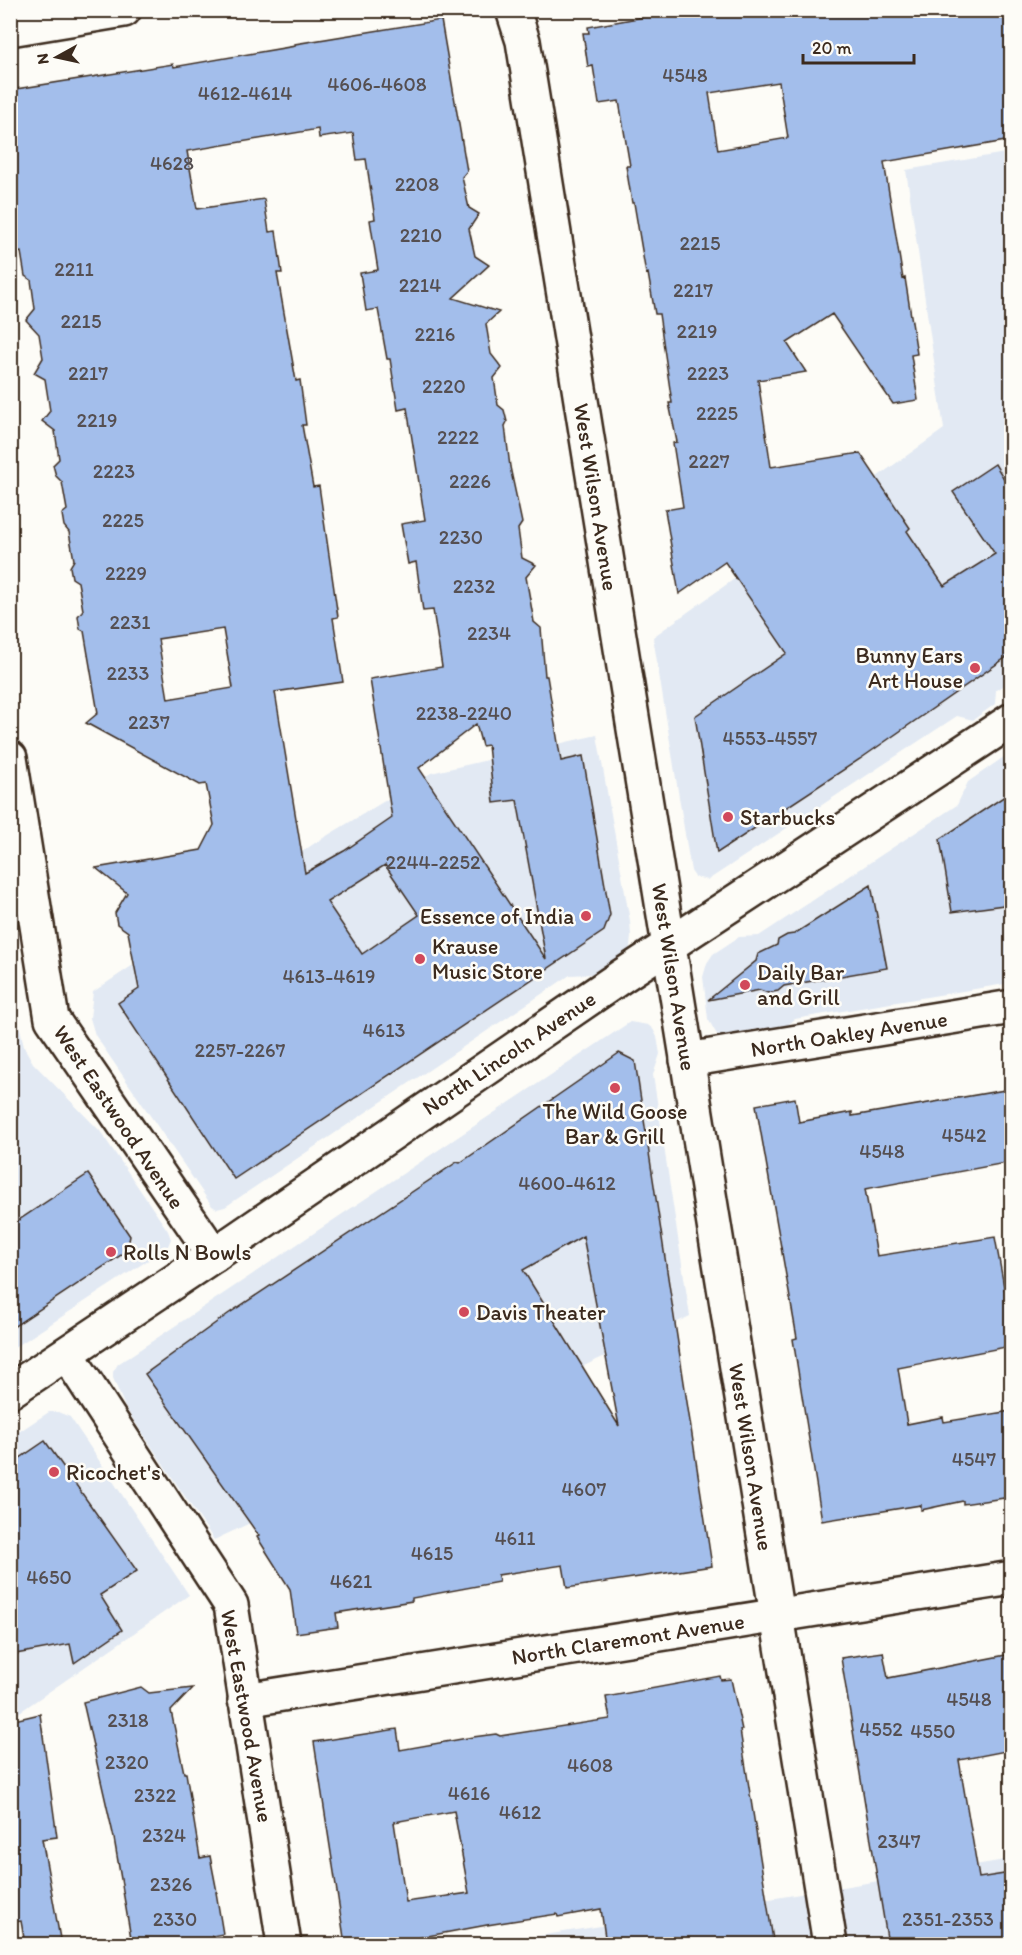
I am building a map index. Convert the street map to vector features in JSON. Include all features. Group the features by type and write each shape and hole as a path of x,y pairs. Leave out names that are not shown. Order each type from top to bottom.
{"street":[{"path":"10,29 124,10"},
{"name":"West Wilson Avenue","path":"513,10 523,41 830,1944"},
{"name":"North Lincoln Avenue","path":"10,1390 214,1255 612,983 1011,720"},
{"name":"West Eastwood Avenue","path":"10,758 52,1020 214,1255"},
{"name":"North Oakley Avenue","path":"687,1060 1011,1007"},
{"name":"West Eastwood Avenue","path":"67,1354 231,1605 284,1944"},
{"name":"North Claremont Avenue","path":"245,1700 1011,1578"}],"shaded area":[{"path":"1011,152 1012,680 996,690 995,704 973,720 957,716 708,880 695,877 691,871 653,637 944,429 906,170"},
{"path":"597,735 630,921 631,936 628,951 591,974 570,975 225,1207 217,1209 212,1206 95,1035 90,1018 93,992 315,843 431,773"},
{"path":"1011,752 1011,983 795,1019 777,1034 723,1040 716,1033 708,1019 703,977 707,963 713,954 739,937 759,936 957,805 968,782"},
{"path":"10,981 24,1047 33,1063 100,1131 168,1231 171,1239 162,1251 11,1350"},
{"path":"630,1022 648,1025 657,1037 660,1054 653,1075 690,1316 214,1540 125,1407 113,1378 113,1372 118,1364"},
{"path":"49,1412 58,1412 70,1417 189,1595 11,1718 11,1437"},
{"path":"1011,1859 1011,1944 488,1944 770,1899"}],"building":[{"path":"657,10 1011,10 1011,140 884,162 917,354 911,355 918,400 893,404 832,314 787,343 806,372 758,380 771,467 860,453 910,528 907,531 944,586 995,554 953,492 995,464 1011,490 1011,654 860,759 717,853 695,716 787,653 725,562 679,594 665,510 683,507 673,443 677,442 669,403 672,403 659,314 655,314 634,203 632,203 626,166 630,166 619,101 599,104 593,66 588,67 583,33 589,33 588,27 654,15","holes":["779,82 788,138 718,150 709,93"]},
{"path":"441,20 467,171 462,177 469,208 479,214 469,229 475,256 489,265 453,298 499,312 486,324 491,354 502,368 494,378 498,405 504,410 507,422 505,426 510,467 522,523 518,529 522,558 536,565 526,577 534,622 541,628 545,676 547,676 561,761 583,756 610,915 604,931 234,1179 118,1003 139,989 128,932 117,924 115,913 127,893 96,868 201,850 214,825 206,784 200,785 86,723 98,713 84,631 80,629 78,616 83,610 78,582 72,578 70,567 74,560 69,532 64,526 62,514 67,510 62,482 56,476 53,465 59,459 55,431 42,421 50,411 45,379 34,373 43,358 39,334 26,320 35,309 31,280 25,276 21,252 10,254 10,90 173,64 174,67 295,46 295,44","holes":["318,129 319,138 353,133 357,160 366,159 375,219 370,220 378,270 360,273 366,311 378,309 387,359 390,359 398,410 407,408 425,520 401,524 408,564 416,562 423,611 433,610 442,667 370,679 392,818 344,851 305,873 275,692 343,682 333,618 338,617 319,486 313,487 302,425 306,425 300,380 296,381 277,273 282,273 276,231 269,232 264,199 197,209 187,151","223,629 233,688 168,699 158,639","476,724 482,746 488,745 494,803 517,800 546,959 419,768","385,865 419,915 362,954 327,902"]},
{"path":"1011,792 1011,904 952,912 940,839"},
{"path":"871,885 887,968 784,986 778,991 768,993 760,990 708,1000 756,961 758,954 777,945 778,940 794,934"},
{"path":"619,1053 635,1061 712,1566 567,1588 563,1565 498,1575 499,1582 412,1598 412,1601 336,1613 338,1627 296,1633 290,1589 257,1537 259,1536 145,1374 228,1314 457,1162 460,1163","holes":["583,1236 619,1426 523,1270"]},
{"path":"1011,1089 1011,1162 865,1189 877,1256 995,1237 1011,1325 1011,1346 898,1368 907,1424 943,1417 944,1422 1011,1411 1011,1497 963,1504 963,1501 921,1510 921,1505 822,1521 793,1339 797,1338 756,1105 795,1098 799,1122 852,1112 852,1116"},
{"path":"88,1174 130,1236 127,1251 10,1329 10,1226"},
{"path":"45,1441 137,1571 100,1595 122,1630 74,1663 70,1644 10,1655 10,1465"},
{"path":"883,1652 888,1678 1011,1654 1011,1750 959,1760 979,1878 1011,1873 1011,1944 888,1944 841,1658"},
{"path":"720,1676 721,1680 731,1679 742,1730 740,1730 773,1940 763,1941 763,1944 606,1944 601,1909 558,1917 557,1914 487,1925 385,1944 345,1944 314,1742 397,1729 400,1750 473,1737 496,1734 500,1736 610,1719 606,1697","holes":["454,1811 469,1893 406,1902 394,1822"]},
{"path":"141,1687 149,1693 193,1688 171,1711 184,1773 186,1773 200,1858 210,1856 217,1892 223,1934 212,1936 213,1944 132,1944 114,1838 83,1702"},
{"path":"40,1714 57,1837 42,1839 61,1944 25,1944 21,1921 14,1922 10,1901 10,1721"}],"place":[{"name":"Bunny Ears Art House","path":"975,668"},
{"name":"Starbucks","path":"728,817"},
{"name":"Essence of India","path":"586,916"},
{"name":"Krause Music Store","path":"420,959"},
{"name":"Daily Bar and Grill","path":"745,985"},
{"name":"The Wild Goose Bar & Grill","path":"615,1088"},
{"name":"Rolls N Bowls","path":"111,1252"},
{"name":"Davis Theater","path":"464,1312"},
{"name":"Ricochet's","path":"54,1472"}]}
